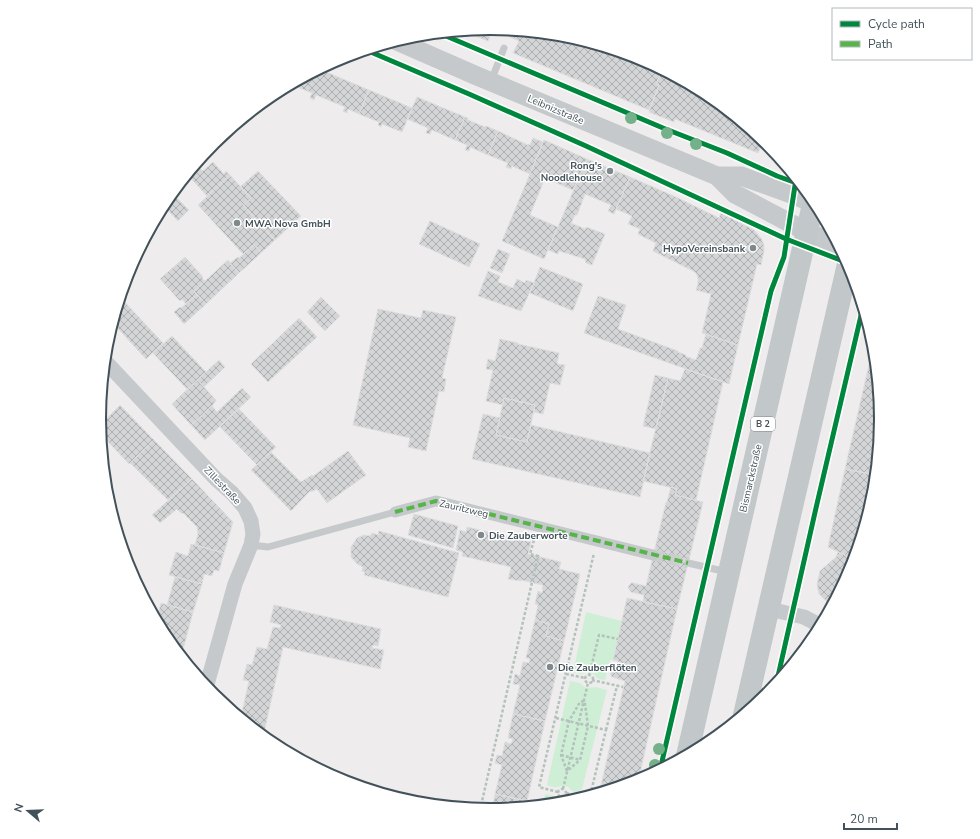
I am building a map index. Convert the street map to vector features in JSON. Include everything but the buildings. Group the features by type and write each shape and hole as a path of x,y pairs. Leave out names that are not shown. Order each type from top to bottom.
{"main road":[{"name":"Bismarckstraße","path":"689,748 813,211"},
{"path":"746,707 846,274"}],"street":[{"name":"Leibnizstraße","path":"405,44 717,176 735,194 807,232 832,243"},
{"name":"Leibnizstraße","path":"717,176 741,176 805,199"},
{"name":"Zillestraße","path":"110,366 216,479 232,493 245,508 251,521 253,534 252,545 235,584 208,681"},
{"name":"Zauritzweg","path":"395,512 436,501 653,555"},
{"path":"769,609 804,617 816,623"}],"lane":[{"path":"491,82 504,48"},
{"name":"Zauritzweg","path":"252,545 268,547 395,512"},
{"path":"688,563 729,572"}],"path":[{"path":"481,804 538,556 530,554 537,526"},
{"path":"572,795 566,794 562,796 559,795 558,792 540,787 597,541"},
{"path":"566,674 585,678 589,676 599,635 618,639"},
{"path":"589,676 592,677 592,680 623,688"},
{"path":"585,678 586,682 588,683"},
{"path":"566,794 565,790 563,789 567,771 588,683 592,680"},
{"path":"591,791 616,686"},
{"path":"567,771 561,755 569,721 580,702 584,701"},
{"path":"567,771 580,760 588,726 584,701"},
{"path":"556,718 606,730"},
{"path":"561,755 580,760"},
{"path":"558,792 560,789 563,789"}],"green space":[{"path":"586,612 622,621 613,660 610,660 605,680 598,679 594,674 587,672 581,674 573,672"},
{"path":"570,681 580,683 586,688 596,687 607,690 582,789 576,792 572,791 567,786 555,787 547,785"},
{"path":"545,794 554,796 556,798 544,800"}],"tunnel":[{"path":"653,555 688,563"}],"marked path":[{"path":"395,512 436,501 688,563"}],"cycle path":[{"path":"449,37 792,181"},
{"path":"373,53 586,146 786,239 840,260"},
{"path":"662,763 771,291 784,257 795,185"},
{"path":"779,673 860,318"}],"place":[{"name":"Rong's Noodlehouse","path":"610,171"},
{"name":"MWA Nova GmbH","path":"237,223"},
{"name":"HypoVereinsbank","path":"753,248"},
{"name":"Die Zauberworte","path":"481,535"},
{"name":"Die Zauberflöten","path":"550,667"}]}
